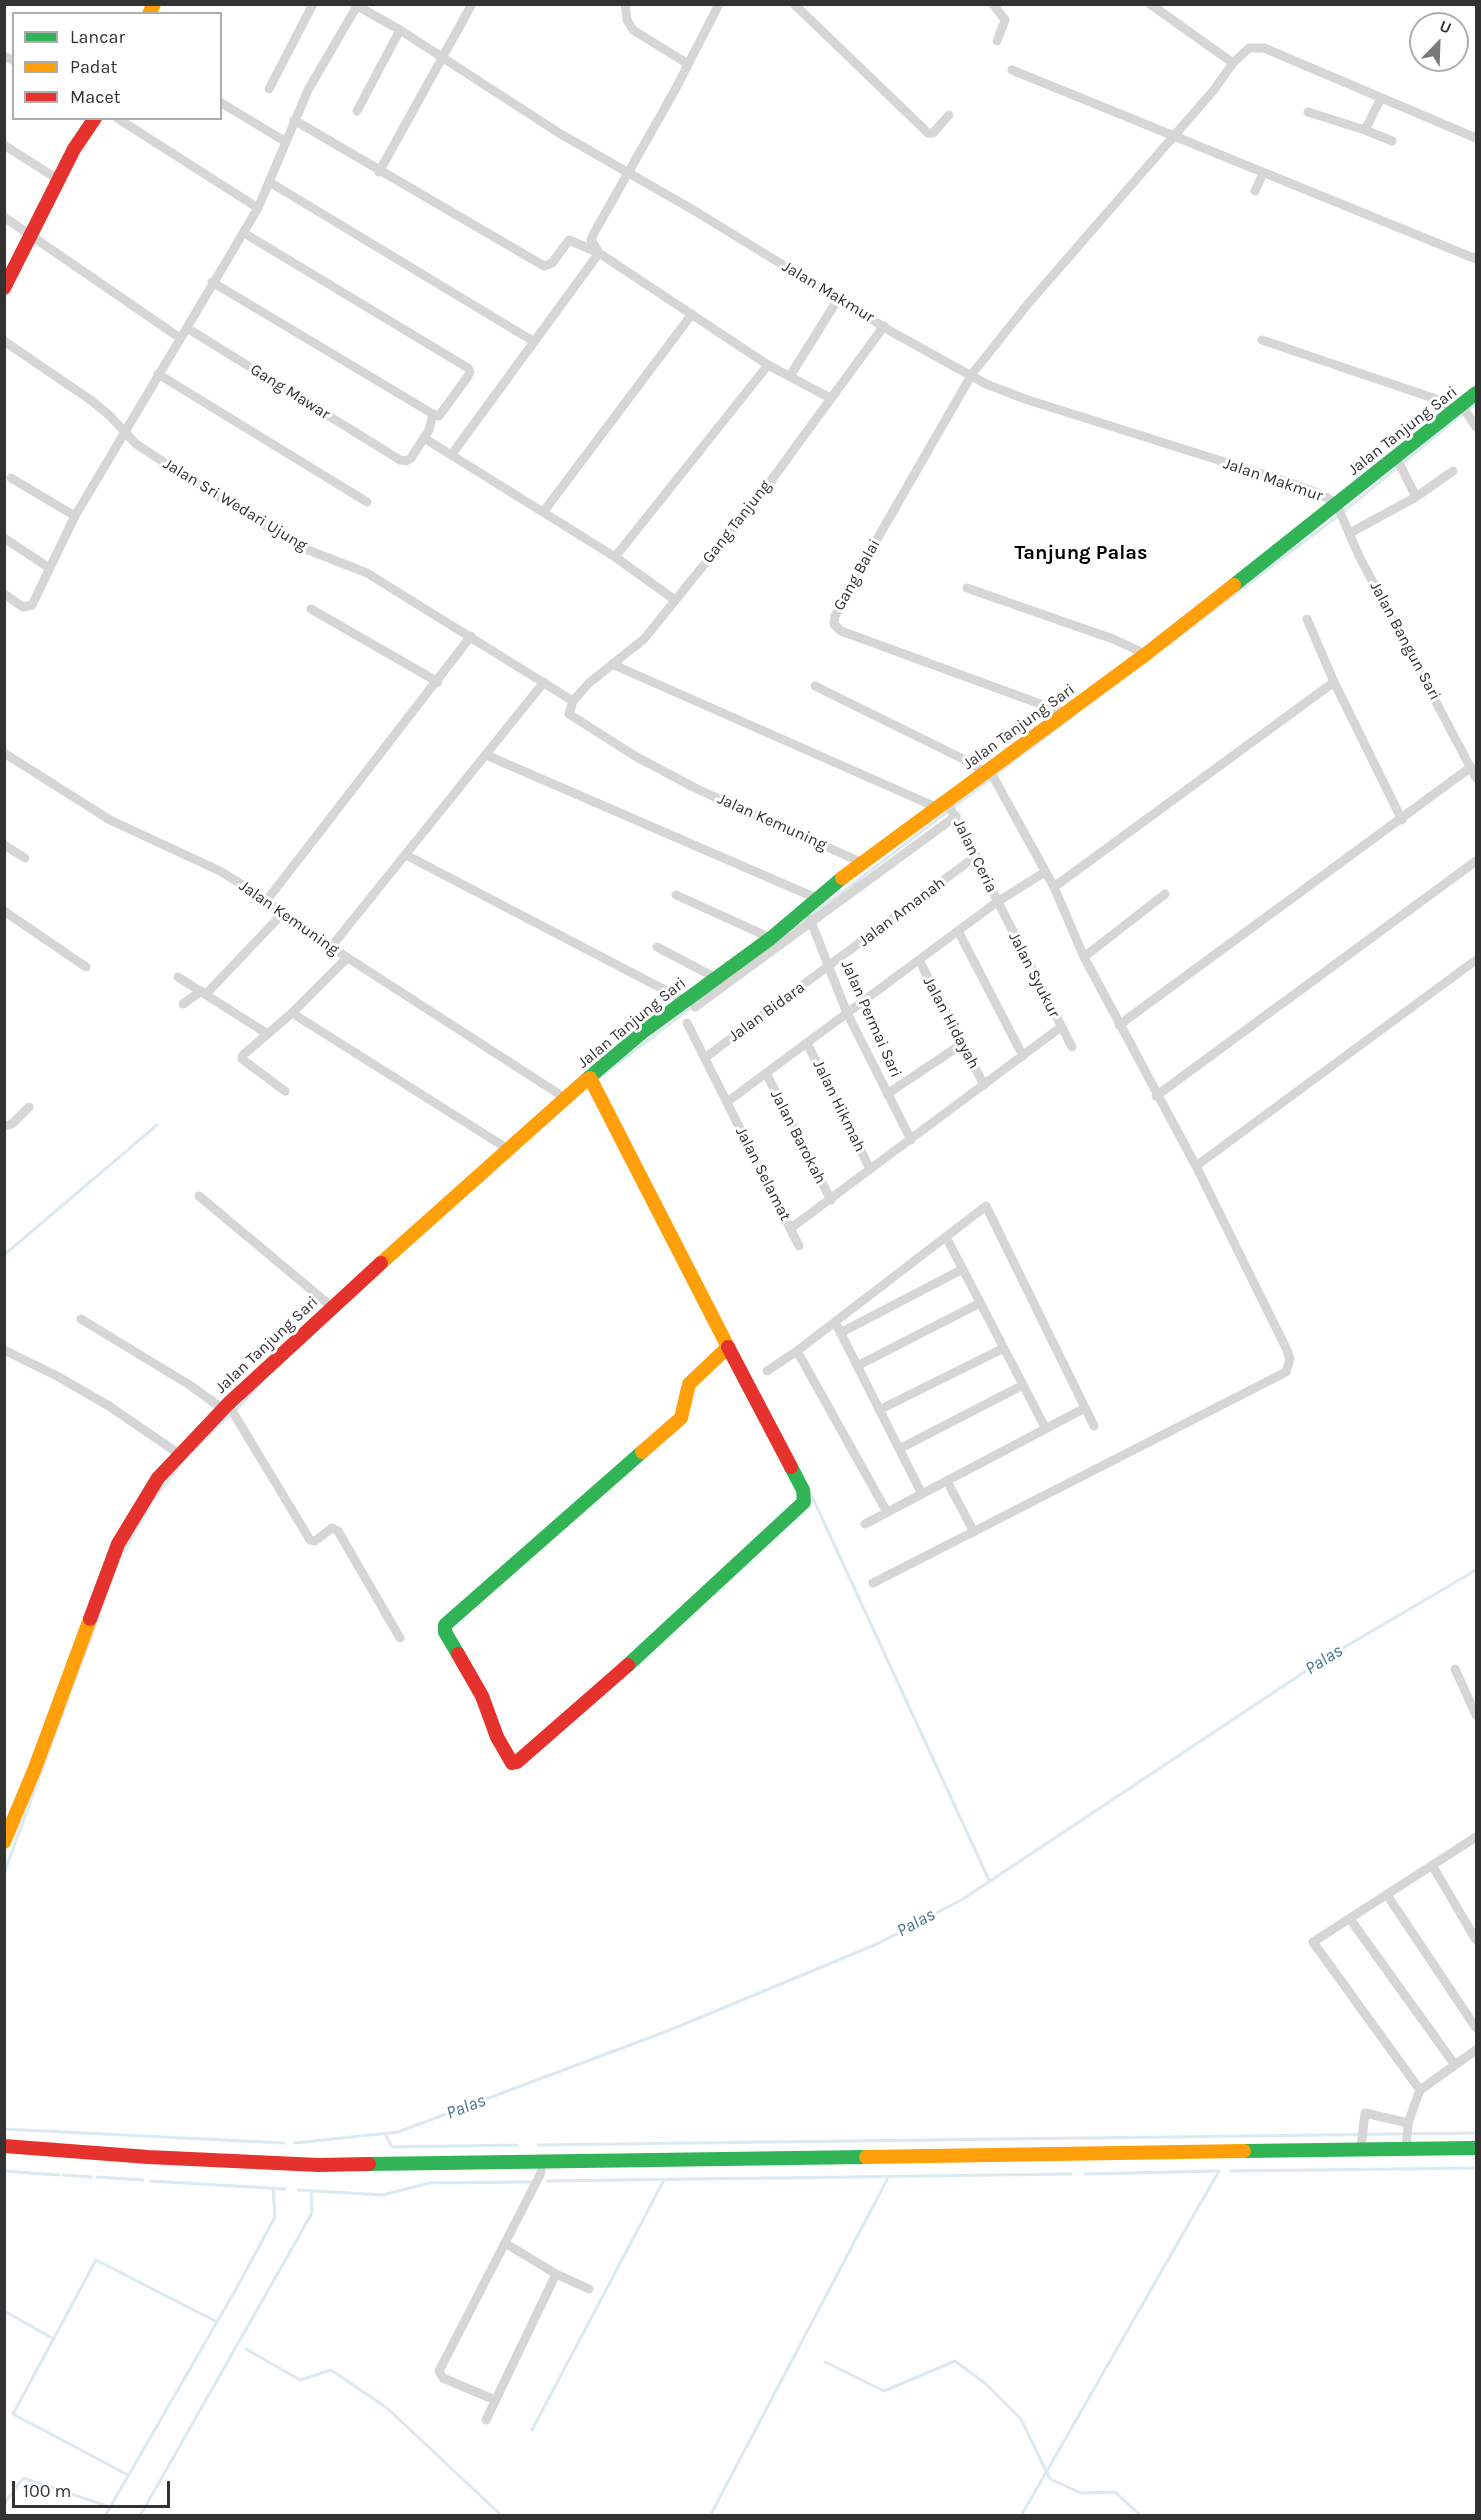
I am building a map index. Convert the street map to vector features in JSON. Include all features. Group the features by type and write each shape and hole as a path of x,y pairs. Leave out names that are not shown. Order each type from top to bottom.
{"street":[{"path":"269,89 313,4"},
{"path":"379,171 472,4"},
{"path":"625,4 627,20 633,30 688,64"},
{"path":"599,253 591,240 719,4"},
{"path":"794,4 928,133 933,133 949,115"},
{"path":"993,4 1005,21 997,41"},
{"path":"1150,4 1233,63"},
{"path":"4,594 23,607 29,607 75,516 258,208 271,183 294,120 308,90 356,5"},
{"name":"Jalan Makmur","path":"356,5 400,30 560,133 629,172 838,299 1005,392 1291,483 1318,493 1340,510"},
{"path":"357,111 400,30"},
{"path":"972,374 1027,305 1248,48 1257,46 1476,138"},
{"path":"1012,70 1476,259"},
{"path":"1365,130 1381,98"},
{"path":"222,103 286,142"},
{"path":"1308,112 1392,141"},
{"path":"4,288 74,149 94,120"},
{"path":"120,120 258,208"},
{"path":"294,120 544,266 552,263 570,240 599,253 768,365 830,398"},
{"path":"4,145 59,180"},
{"path":"1255,191 1263,172"},
{"path":"271,183 533,341"},
{"path":"4,217 180,338"},
{"path":"212,282 439,416 466,379 470,372 468,368 244,232"},
{"path":"452,454 599,253"},
{"path":"790,376 838,299"},
{"path":"544,511 692,314"},
{"name":"Gang Tanjung","path":"573,701 589,683 644,639 762,494 884,326"},
{"name":"Gang Mawar","path":"187,327 393,457 403,461 409,459 424,438"},
{"path":"1262,340 1459,408 1476,428"},
{"name":"Jalan Sri Wedari Ujung","path":"4,341 92,401 136,444 298,546 351,565 471,636 573,701"},
{"path":"615,557 768,365"},
{"path":"158,374 367,502"},
{"name":"Gang Balai","path":"972,374 897,503 835,616 834,624 838,630 1065,714"},
{"name":"Jalan Tanjung Sari","path":"4,1842 35,1768 118,1544 158,1478 226,1406 332,1307 565,1098 592,1082 771,938 808,916 816,898 863,863 948,808 988,772 1340,510 1399,463 1476,393"},
{"path":"434,414 431,426 424,438 544,511 615,557 675,600"},
{"path":"1399,463 1416,497"},
{"path":"1350,533 1416,497 1453,471"},
{"path":"10,478 75,516"},
{"name":"Jalan Bangun Sari","path":"1340,510 1359,556 1476,778"},
{"path":"4,538 48,567"},
{"path":"967,588 1113,639 1146,654"},
{"path":"311,609 438,682"},
{"path":"1307,619 1334,682 1402,820"},
{"path":"267,900 438,682 471,636"},
{"path":"614,665 948,808 715,984 657,947"},
{"path":"331,947 544,682"},
{"path":"1054,887 1334,682"},
{"path":"815,686 988,772 1054,887 1084,957 1156,1096 1196,1166 1290,1359 1286,1372 873,1583"},
{"name":"Jalan Kemuning","path":"573,701 568,714 635,756 697,789 863,863"},
{"name":"Jalan Kemuning","path":"4,753 110,820 220,871 267,900 283,914 347,958 565,1098"},
{"path":"486,755 816,898"},
{"path":"1119,1025 1472,767"},
{"name":"Jalan Ceria","path":"948,808 976,856 997,902"},
{"path":"4,845 25,858"},
{"path":"406,855 689,1004"},
{"name":"Jalan Amanah","path":"829,967 976,856"},
{"path":"1156,1096 1476,861"},
{"path":"727,1102 997,902 1045,872"},
{"path":"1084,957 1165,894"},
{"path":"676,896 771,938"},
{"name":"Jalan Syukur","path":"997,902 1071,1047"},
{"path":"4,911 86,967"},
{"path":"183,1004 203,992 283,914"},
{"name":"Jalan Permai Sari","path":"808,916 847,1014 911,1140"},
{"path":"958,931 1023,1056"},
{"path":"285,1091 242,1059 266,1033 292,1013 347,958"},
{"name":"Jalan Hidayah","path":"919,960 984,1085"},
{"path":"1196,1166 1476,960"},
{"name":"Jalan Bidara","path":"706,1057 829,967"},
{"path":"178,977 266,1033"},
{"path":"292,1013 508,1149"},
{"name":"Jalan Selamat","path":"687,1023 799,1246"},
{"path":"790,1228 831,1200 1061,1027"},
{"name":"Jalan Hikmah","path":"807,1043 870,1170"},
{"path":"887,1094 962,1044"},
{"name":"Jalan Barokah","path":"766,1073 831,1200"},
{"path":"592,1082 803,1490 804,1502 655,1641 517,1762 512,1763 497,1737 482,1696 445,1632 445,1625 681,1418 689,1384 728,1347"},
{"path":"4,1126 12,1124 29,1107"},
{"path":"199,1196 332,1307"},
{"path":"767,1371 797,1351 986,1206 1094,1426"},
{"path":"946,1237 1046,1429"},
{"path":"840,1333 963,1269"},
{"path":"857,1366 980,1303"},
{"path":"81,1319 226,1406 310,1540 315,1541 332,1528 338,1531 400,1638"},
{"path":"835,1322 922,1494"},
{"path":"879,1410 1004,1348"},
{"path":"4,1350 57,1376 109,1406 179,1454"},
{"path":"797,1351 887,1512"},
{"path":"899,1449 1023,1385"},
{"path":"865,1524 1086,1408"},
{"path":"947,1481 974,1532"},
{"path":"1455,1669 1476,1715"},
{"path":"1420,2090 1313,1942 1476,1837"},
{"path":"1432,1865 1476,1940"},
{"path":"1386,1895 1476,2028"},
{"path":"1350,1919 1455,2065"},
{"path":"1406,2149 1408,2123 1420,2090 1476,2050"},
{"path":"1361,2148 1365,2113 1408,2123"},
{"path":"4,2146 148,2157 318,2165 1476,2148"},
{"path":"495,2400 443,2378 439,2370 540,2175 543,2162"},
{"path":"505,2243 556,2274 589,2289"},
{"path":"486,2420 556,2274"}],"waterway":[{"path":"1343,512 1476,403"},
{"path":"1169,644 1338,516"},
{"path":"794,929 1075,714"},
{"path":"596,1080 693,1006"},
{"path":"4,1255 157,1125"},
{"path":"237,1409 264,1379"},
{"path":"210,1433 229,1416"},
{"path":"4,1873 120,1558 153,1500 183,1461"},
{"path":"809,1490 989,1880"},
{"name":"Palas","path":"295,2143 398,2132 670,2030 877,1944 963,1899 1321,1661 1476,1570"},
{"path":"4,2129 284,2143"},
{"path":"538,2145 1476,2133"},
{"path":"386,2136 392,2147 517,2145"},
{"path":"1231,2171 1476,2168"},
{"path":"4,2171 59,2175"},
{"path":"1085,2174 1218,2171"},
{"path":"1021,2516 1219,2171"},
{"path":"547,2181 1071,2174"},
{"path":"63,2175 91,2177"},
{"path":"710,2516 889,2176"},
{"path":"97,2177 143,2180"},
{"path":"532,2430 664,2180"},
{"path":"151,2181 285,2189"},
{"path":"298,2190 383,2195 429,2183 531,2182"},
{"path":"105,2516 275,2217 273,2188"},
{"path":"140,2516 312,2213 311,2191"},
{"path":"128,2475 13,2414 96,2260 217,2322"},
{"path":"4,2311 54,2339"},
{"path":"246,2349 300,2380 331,2370 387,2408 502,2516"},
{"path":"825,2362 884,2391 955,2361 986,2384 1021,2419 1050,2479 1081,2493 1115,2492 1141,2516"},
{"path":"4,2504 23,2478 110,2507"}],"traffic: fast":[{"path":"1234,585 1476,393"},
{"path":"586,1080 644,1031 771,938 842,878"},
{"path":"458,1654 445,1632 445,1625 642,1452"},
{"path":"628,1665 804,1502 803,1490 791,1467"},
{"path":"1244,2151 1476,2148"},
{"path":"369,2164 866,2157"}],"traffic: slow":[{"path":"150,12 154,4"},
{"path":"842,878 1146,654 1234,585"},
{"path":"590,1078 728,1347 689,1384 681,1418 642,1452"},
{"path":"381,1263 586,1080"},
{"path":"4,1842 35,1768 90,1619"},
{"path":"866,2157 1244,2151"}],"traffic: jam":[{"path":"4,288 74,149 94,120"},
{"path":"90,1619 118,1544 158,1478 228,1404 381,1263"},
{"path":"728,1347 791,1467"},
{"path":"458,1654 482,1696 497,1737 512,1763 517,1762 628,1665"},
{"path":"4,2146 148,2157 318,2165 369,2164"}],"district":[{"name":"Tanjung Palas","path":"1081,553"}]}
